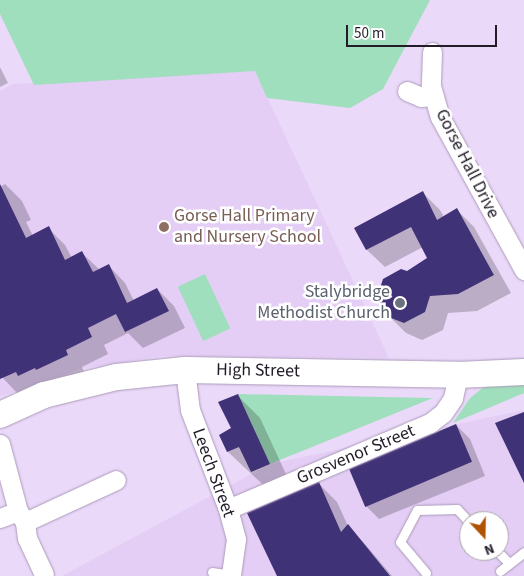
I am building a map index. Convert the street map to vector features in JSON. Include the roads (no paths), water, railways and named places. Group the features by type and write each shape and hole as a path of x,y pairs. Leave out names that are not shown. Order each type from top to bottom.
{"main road":[{"name":"High Street","path":"0,416 44,395 117,377 185,370 458,375 524,372"}],"street":[{"name":"Gorse Hall Drive","path":"432,52 431,86 440,117 524,270"},
{"path":"407,91 421,97 434,96"},
{"name":"Leech Street","path":"185,370 190,410 228,509 236,539 231,576"},
{"name":"Grosvenor Street","path":"228,509 430,423 442,413 453,398 458,375"},
{"path":"0,444 27,538 44,574"},
{"path":"0,518 22,516 116,480"}],"lane":[{"path":"426,573 400,542 417,510 457,509 459,511"},
{"path":"500,570 524,552"},
{"path":"212,572 231,576"}],"place":[{"name":"Gorse Hall Primary and Nursery School","path":"164,227"},
{"name":"Stalybridge Methodist Church","path":"400,303"}]}
